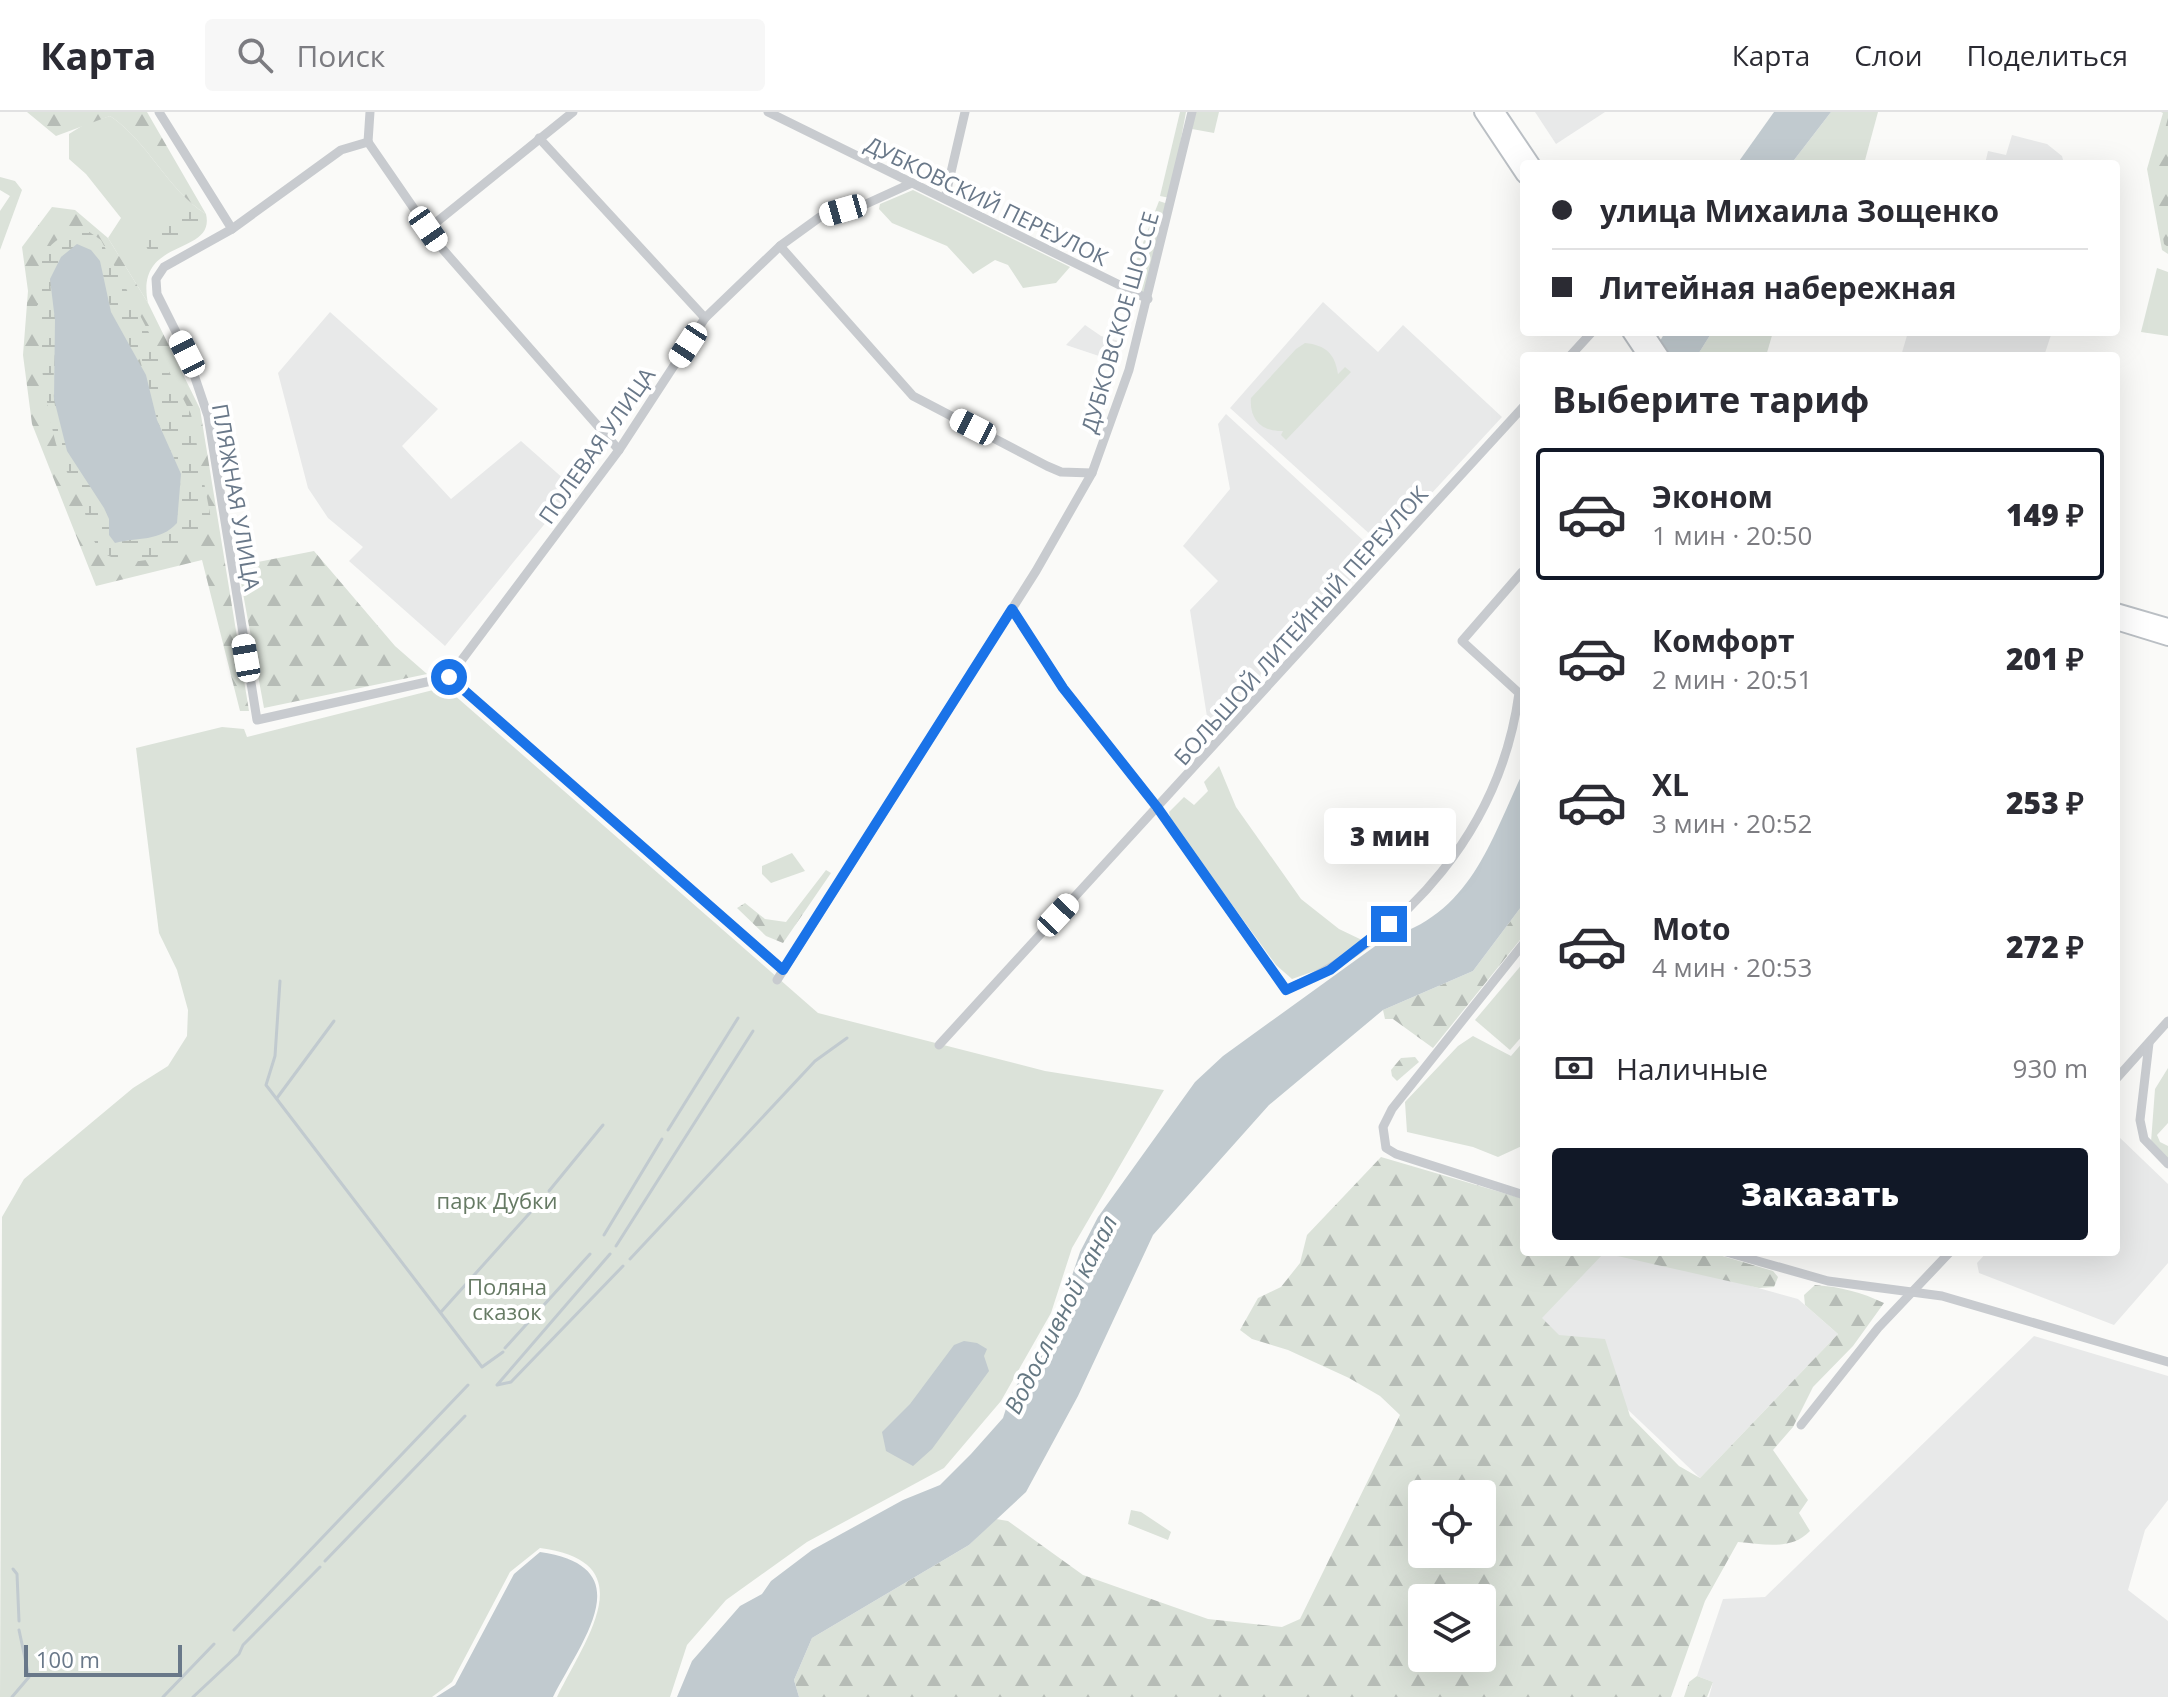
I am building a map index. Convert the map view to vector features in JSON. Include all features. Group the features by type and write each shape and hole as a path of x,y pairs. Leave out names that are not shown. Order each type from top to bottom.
{"main road":[{"path":"1482,112 1520,169"},
{"path":"1497,112 1529,160"},
{"path":"2120,612 2168,626"},
{"path":"2120,623 2168,638"}],"street":[{"path":"159,112 232,229 341,150 357,142 368,142"},
{"path":"370,112 368,142 428,229 619,450"},
{"path":"428,229 573,112"},
{"name":"ДУБКОВСКИЙ ПЕРЕУЛОК","path":"768,112 1148,299"},
{"path":"945,198 965,112"},
{"name":"ДУБКОВСКОЕ ШОССЕ","path":"777,980 1012,609 1092,473 1122,394 1192,112"},
{"path":"539,138 705,318"},
{"name":"ПОЛЕВАЯ УЛИЦА","path":"449,677 619,450 705,318 780,246 820,217 866,204 912,183"},
{"name":"ПЛЯЖНАЯ УЛИЦА","path":"232,229 164,267 156,279 157,294 187,354 208,416 257,720 449,677"},
{"path":"780,246 913,396 1047,466 1061,472 1092,473"},
{"path":"1574,352 1588,336"},
{"name":"БОЛЬШОЙ ЛИТЕЙНЫЙ ПЕРЕУЛОК","path":"939,1045 1520,410"},
{"path":"1012,609 1063,688 1157,807 1286,990 1330,970 1373,939 1421,896 1456,857 1473,831 1504,765 1519,693 1462,641 1520,574"},
{"path":"449,677 783,970"},
{"path":"1520,948 1400,1098 1383,1127 1386,1148 1396,1154 1520,1194"},
{"path":"2120,1075 2168,1021"},
{"path":"2149,1043 2140,1120 2144,1139 2168,1164"},
{"path":"1740,1256 1828,1281 1914,1290 2168,1362"},
{"path":"1801,1425 1878,1328 1946,1256"}],"shaded area":[{"path":"1535,112 1605,112 1556,144"},
{"path":"2012,135 2047,144 2063,160 1986,160 1988,151 2006,155"},
{"path":"1323,302 1378,352 1403,325 1502,417 1383,546 1230,408"},
{"path":"330,312 438,409 402,446 451,499 521,441 574,488 445,646 349,561 363,547 328,518 308,488 278,373"},
{"path":"1085,325 1101,336 1119,341 1114,361 1066,345"},
{"path":"1907,336 2051,336 2045,352 1902,352"},
{"path":"1226,414 1376,552 1213,733 1209,729 1190,610 1218,581 1183,546 1230,489 1218,424"},
{"path":"2120,1138 2168,1184 2168,1263 2114,1325 1979,1273 1977,1263 1983,1256 2120,1256"},
{"path":"1588,1256 1642,1256 1798,1299 1838,1334 1700,1478 1530,1317"},
{"path":"2034,1336 2168,1376 2168,1500 2145,1530 2128,1590 2168,1621 2168,1697 1709,1697 1713,1682 1697,1676 1723,1599 1765,1597"}],"green space":[{"path":"27,112 147,112 206,214 180,192 136,139 110,116 56,136"},
{"path":"1180,112 1186,112 1170,198 1160,196"},
{"path":"1195,112 1219,112 1214,133 1192,129"},
{"path":"1831,112 1878,112 1865,160 1794,160"},
{"path":"2161,112 2168,112 2168,254 2162,250 2147,169"},
{"path":"110,116 136,139 180,192 206,214 206,227 199,237 163,257 153,267 147,282 148,303 108,238 121,218 86,174 69,159 69,134 85,124"},
{"path":"2168,118 2168,247 2164,244 2153,172"},
{"path":"0,177 15,181 22,190 0,250 0,211 10,196 0,190"},
{"path":"913,190 1070,267 1056,283 1023,288 1008,265 995,260 973,274 947,246 892,223 879,209 880,204"},
{"path":"1159,201 1168,204 1146,294 1127,285"},
{"path":"187,206 203,221 199,231 158,253 148,250 144,242"},
{"path":"52,207 75,210 108,238 148,303 200,409 249,711 240,711 202,560 96,586 32,424 23,355 28,291 22,247"},
{"path":"85,229 101,240 191,414 211,519 179,545 155,558 142,561 114,558 95,543 52,429 39,345 37,315 41,265 48,249 56,241","holes":["100,261 111,312 124,339 140,360 157,420 181,474 177,524 148,538 136,540 125,538 114,529 61,430 54,399 52,270"]},
{"path":"2157,268 2168,272 2168,336 2141,332"},
{"path":"1710,336 1772,336 1767,352 1700,352"},
{"path":"1305,343 1328,352 1335,361 1338,374 1345,367 1351,372 1286,440 1281,435 1283,431 1258,423 1252,412 1251,398"},
{"path":"314,551 395,646 427,674 264,708 238,566"},
{"name":"парк Дубки","path":"445,687 818,1013 1045,1071 1164,1090 1072,1248 1051,1313 1001,1401 944,1468 807,1542 726,1600 687,1645 670,1697 557,1697 592,1628 599,1606 599,1586 591,1569 572,1556 540,1548 510,1572 452,1682 432,1697 0,1697 2,1217 24,1179 133,1088 168,1066 187,1036 188,1010 177,970 159,933 136,748 222,727 244,729 247,737"},
{"path":"1219,766 1236,807 1301,899 1339,929 1364,941 1326,967 1292,979 1276,965 1171,821 1169,812 1184,797 1194,805 1208,791 1204,782"},
{"path":"792,853 805,871 771,883 762,874 762,866"},
{"path":"826,870 831,873 783,943 766,936 737,908 745,903 765,919 786,922"},
{"path":"1520,908 1520,940 1433,1048 1393,1019 1385,1019 1383,1010 1473,971"},
{"path":"1520,967 1520,1039 1510,1050 1475,1020"},
{"path":"1473,1036 1511,1056 1520,1046 1520,1147 1498,1157 1473,1147 1407,1132 1405,1102 1458,1046"},
{"path":"1415,1057 1419,1062 1397,1081 1391,1070 1401,1058"},
{"path":"2168,1068 2168,1123 2157,1135 2160,1142 2168,1146 2168,1162 2151,1142 2155,1089"},
{"path":"1381,1157 1520,1198 1520,1256 1601,1256 1542,1318 1559,1335 1605,1339 1630,1416 1679,1466 1700,1478 1838,1334 1805,1305 1804,1295 1815,1285 1859,1293 1884,1303 1853,1346 1813,1387 1793,1427 1773,1450 1808,1500 1799,1513 1810,1531 1786,1544 1738,1542 1705,1601 1671,1697 799,1697 794,1680 812,1638 969,1545 996,1519 1008,1521 1083,1575 1208,1619 1282,1627 1300,1619 1400,1415 1380,1396 1349,1378 1288,1350 1252,1339 1240,1330 1258,1298 1281,1287 1300,1263 1307,1235"},
{"path":"1617,1256 1722,1256 1773,1271 1778,1277 1774,1287 1759,1288"},
{"path":"1131,1510 1141,1512 1171,1532 1168,1540 1128,1524"},
{"path":"1697,1676 1713,1682 1707,1697 1684,1697 1689,1682"}],"water":[{"path":"1774,112 1831,112 1794,160 1740,160"},
{"path":"77,244 91,250 100,261 111,312 146,375 157,420 181,474 177,523 156,536 115,543 109,535 109,519 104,508 67,451 54,399 55,320 50,279 61,257"},
{"path":"1663,336 1710,336 1700,352 1654,352"},
{"name":"Водосливной канал","path":"1520,779 1520,908 1473,971 1383,1010 1269,1105 1153,1235 1078,1396 1026,1492 969,1545 812,1638 794,1680 799,1697 677,1697 692,1661 740,1606 762,1594 771,1581 812,1550 903,1500 940,1485 1003,1418 1010,1396 1058,1317 1080,1252 1098,1217 1195,1082 1223,1056 1385,939 1414,928 1438,912 1458,894 1487,849"},
{"path":"964,1341 987,1349 984,1356 989,1371 932,1449 913,1466 886,1451 882,1432 910,1404 954,1345"},
{"path":"540,1552 571,1560 589,1573 597,1590 596,1609 588,1630 553,1697 436,1697 455,1685 514,1574"}],"waterway":[{"path":"280,981 275,1056 266,1085 482,1367 503,1352"},
{"path":"668,1130 738,1018"},
{"path":"277,1098 334,1021"},
{"path":"616,1246 753,1031"},
{"path":"630,1259 815,1061 847,1038"},
{"path":"549,1191 603,1125"},
{"path":"604,1235 662,1139"},
{"path":"441,1312 545,1196"},
{"path":"505,1348 590,1254"},
{"path":"610,1254 497,1385 511,1382 623,1266"},
{"path":"234,1630 468,1385"},
{"path":"325,1561 465,1416"},
{"path":"193,1697 239,1654 243,1645 320,1567"},
{"path":"13,1569 17,1574 19,1621"},
{"path":"12,1697 29,1677 19,1630"},
{"path":"163,1697 214,1644"}],"route":[{"path":"449,677 783,970 1012,609 1063,688 1157,807 1286,990 1330,970 1389,924"}],"park label":[{"name":"Поляна сказок","path":"507,1298"}]}
